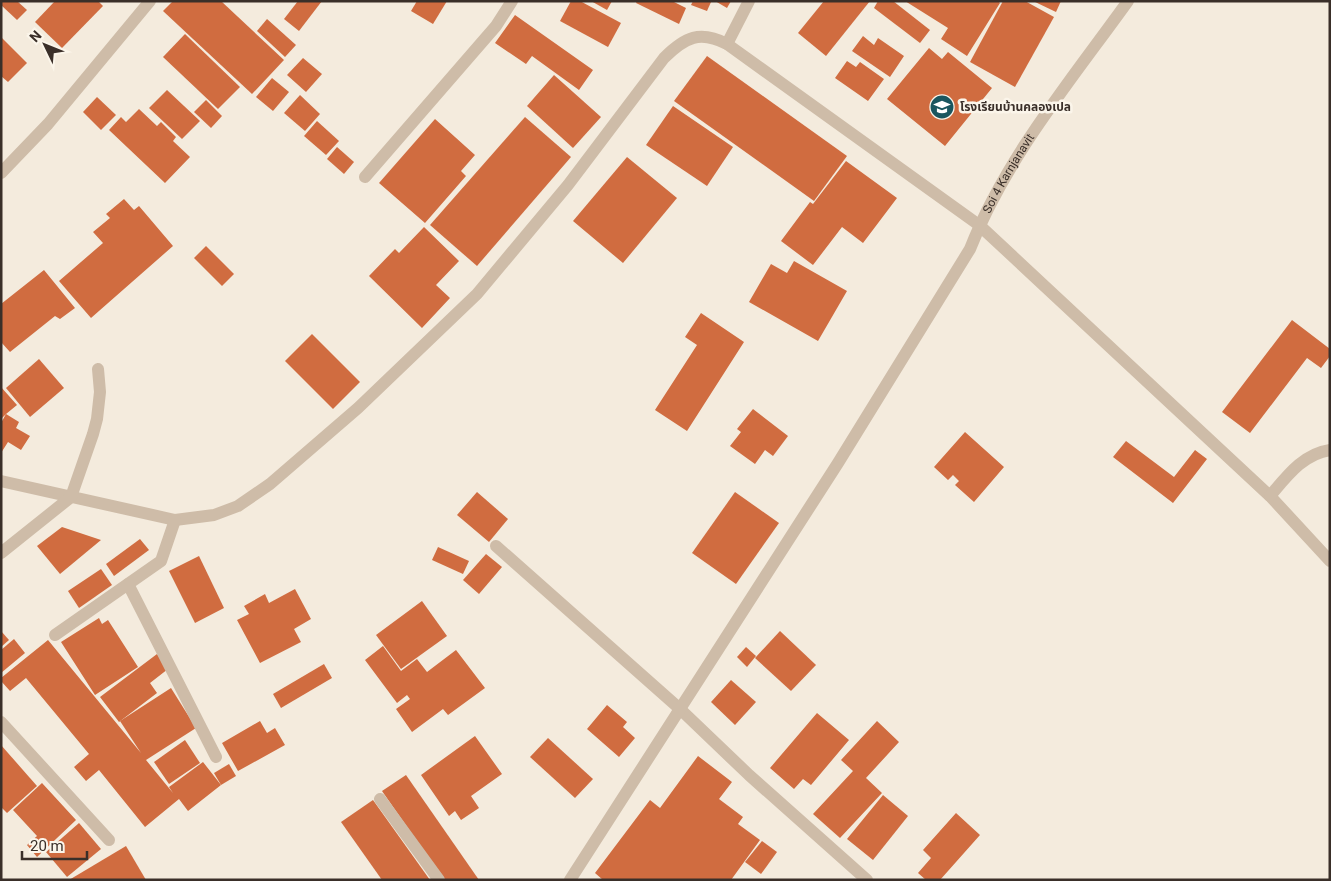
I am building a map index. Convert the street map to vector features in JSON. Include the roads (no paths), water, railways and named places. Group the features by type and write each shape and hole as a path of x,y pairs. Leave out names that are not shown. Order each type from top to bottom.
{"street":[{"path":"1,173 48,124 150,1"},
{"path":"366,177 496,26 512,1"},
{"path":"727,44 749,1"},
{"name":"Soi 4 Karnjanavit","path":"575,878 680,709 844,455 970,249 979,225 1002,182 1032,135 1128,1"},
{"path":"1,481 176,520 214,515 232,509 270,484 358,408 477,294 568,185 653,72 673,49 688,39 702,36 716,38 727,44 979,225 1270,496 1330,561"},
{"path":"1,553 71,497 97,419 100,392 98,369"},
{"path":"1270,496 1295,467 1315,454 1330,450"},
{"path":"55,635 161,561 176,520"},
{"path":"496,546 680,709 749,775 867,880"},
{"path":"128,584 216,757"},
{"path":"1,722 109,840"},
{"path":"380,799 439,880"}],"place":[{"name":"โรงเรียนบ้านคลองเปล","path":"942,107"}]}
